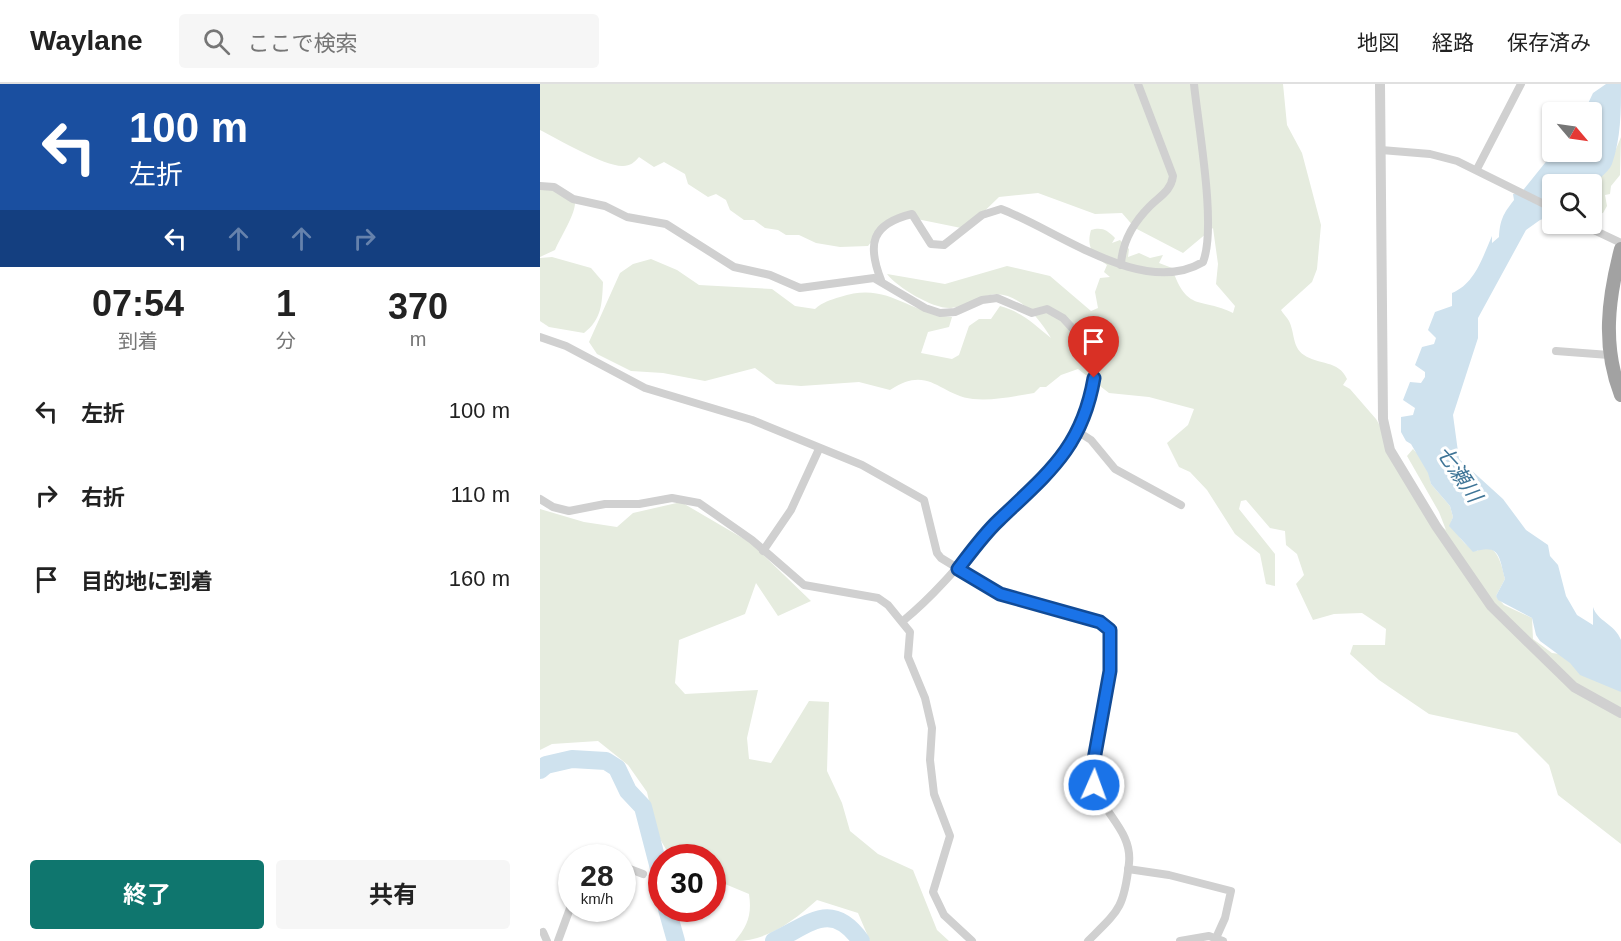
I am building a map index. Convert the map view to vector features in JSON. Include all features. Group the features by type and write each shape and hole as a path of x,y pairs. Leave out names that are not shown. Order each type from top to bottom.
{"highway":[{"path":"1621,249 1610,300 1609,355 1621,395"}],"street":[{"path":"1121,265 1122,248 1136,221 1166,192 1173,176 1138,84"},
{"path":"881,280 872,248 878,234 896,218 912,214 931,244 944,245 982,215 1001,209 1095,256 1121,265 1158,271 1179,271 1203,262 1207,252 1209,225 1194,84"},
{"path":"1380,84 1383,419 1386,441 1436,526 1491,606 1574,687 1621,713"},
{"path":"1481,171 1521,84"},
{"path":"1381,150 1437,156 1481,171 1542,203"},
{"path":"540,186 554,187 573,198 605,206 627,217 666,224 734,267 771,275 800,288 874,278 881,280 903,296 940,313 955,312 982,300 997,298 1032,313 1047,309 1063,318 1094,352 1091,392 1077,431 1049,474 998,520 958,569 903,621"},
{"path":"1602,234 1621,243"},
{"path":"540,337 566,346 645,388 732,413 861,465 921,496 928,509 937,553 958,569 1000,594 1100,622 1110,630 1110,671 1093,775 1100,801 1126,837 1129,853 1128,869 1117,913 1088,941"},
{"path":"1556,351 1609,355"},
{"path":"1077,431 1091,440 1115,469 1182,505"},
{"path":"763,551 791,510 819,448"},
{"path":"540,498 553,507 569,511 614,503 631,505 672,498 699,503 718,514 804,585 878,598 903,621 910,632 908,657 925,698 932,728 930,760 934,794 950,836 933,892 944,915 972,941"},
{"path":"1128,869 1169,875 1231,891 1219,939 1204,936 1180,941"},
{"path":"636,871 643,874"},
{"path":"558,941 565,922"},
{"path":"543,932 547,941"}],"shaded area":[{"path":"540,84 1283,84 1287,125 1302,153 1321,225 1317,269 1312,282 1281,310 1289,321 1297,348 1304,355 1334,366 1343,373 1347,379 1343,385 1350,389 1376,419 1439,524 1446,530 1439,512 1407,456 1413,449 1427,464 1431,484 1450,506 1453,517 1451,522 1461,540 1477,551 1489,548 1494,551 1505,579 1496,596 1504,605 1532,618 1533,639 1552,653 1567,655 1621,690 1621,844 1558,795 1549,765 1517,733 1429,714 1379,680 1350,654 1353,645 1385,645 1386,629 1362,613 1334,614 1313,620 1296,584 1304,575 1297,554 1286,545 1285,531 1270,528 1246,500 1241,501 1239,509 1275,554 1275,586 1266,584 1260,554 1235,534 1207,490 1190,472 1179,467 1167,443 1188,425 1194,409 1149,397 1109,393 1078,369 1061,375 1034,393 1004,398 973,399 924,380 903,383 890,390 859,382 801,386 776,384 755,368 705,381 663,373 631,371 597,354 589,342 620,273 633,264 651,259 677,270 699,285 772,289 795,306 815,309 840,297 871,293 884,295 922,310 952,317 949,327 928,332 921,353 952,359 959,355 969,326 979,319 991,319 1000,306 1021,315 1051,338 1025,306 1007,296 997,294 951,308 944,307 916,297 887,274 945,284 1007,266 1050,276 1091,311 1098,308 1095,292 1100,278 1110,277 1104,272 1107,265 1094,254 1090,246 1091,230 1098,229 1107,231 1115,238 1112,243 1120,240 1129,249 1128,257 1139,253 1150,258 1163,255 1159,263 1172,268 1183,292 1189,298 1233,313 1235,306 1216,284 1218,264 1213,228 1183,253 1135,228 1122,213 1095,214 1038,193 999,197 966,229 912,218 887,222 868,246 840,247 816,243 799,235 786,235 778,230 765,228 754,220 744,220 730,210 726,200 716,194 708,197 688,184 685,174 664,162 654,167 639,157 628,165 615,165 582,152 540,130"},
{"path":"1621,137 1620,175 1611,186 1610,194 1605,195 1607,206 1602,213 1602,174 1608,168"},
{"path":"548,187 575,203 570,220 555,250 540,257 540,189"},
{"path":"552,257 591,268 603,282 598,316 584,333 549,327 540,321 540,258"},
{"path":"681,502 751,543 811,601 778,616 756,583 745,614 679,640 675,683 685,694 758,690 747,738 749,759 771,763 809,701 829,702 827,771 842,803 850,831 878,854 913,870 937,930 949,941 870,941 858,913 817,900 799,915 769,934 735,941 748,919 749,894 726,884 726,844 663,844 656,832 647,792 628,765 598,741 552,744 540,750 540,509 584,522 617,527 633,513"}],"water":[{"name":"七瀬川","path":"1606,84 1621,84 1619,134 1612,164 1602,176 1602,174 1542,174 1542,219 1526,230 1478,318 1478,338 1453,415 1459,459 1503,499 1526,530 1548,545 1550,556 1558,565 1566,596 1577,615 1593,625 1593,607 1598,616 1618,635 1621,640 1621,692 1580,675 1570,663 1540,641 1536,635 1532,618 1498,600 1496,596 1505,579 1500,559 1494,551 1489,549 1473,552 1449,526 1453,517 1450,506 1431,484 1428,473 1401,432 1401,417 1413,415 1415,408 1403,400 1410,382 1421,383 1425,377 1425,372 1415,365 1422,347 1434,344 1436,338 1428,330 1435,312 1452,306 1452,293 1460,289 1472,276 1492,236 1492,243 1499,237 1503,217 1514,200 1513,194 1520,194 1546,162 1602,162 1602,102 1589,102 1593,93"}],"waterway":[{"path":"540,770 546,765 572,759 606,761 617,768 628,791 643,807 653,844"},
{"path":"774,941 809,923 830,918 850,928 861,941"},
{"path":"671,922 676,941"}],"route":[{"path":"1094,378 1078,428 1056,465 998,520 958,569 1000,594 1100,622 1110,630 1112,642 1110,671 1093,765 1094,785"}]}
